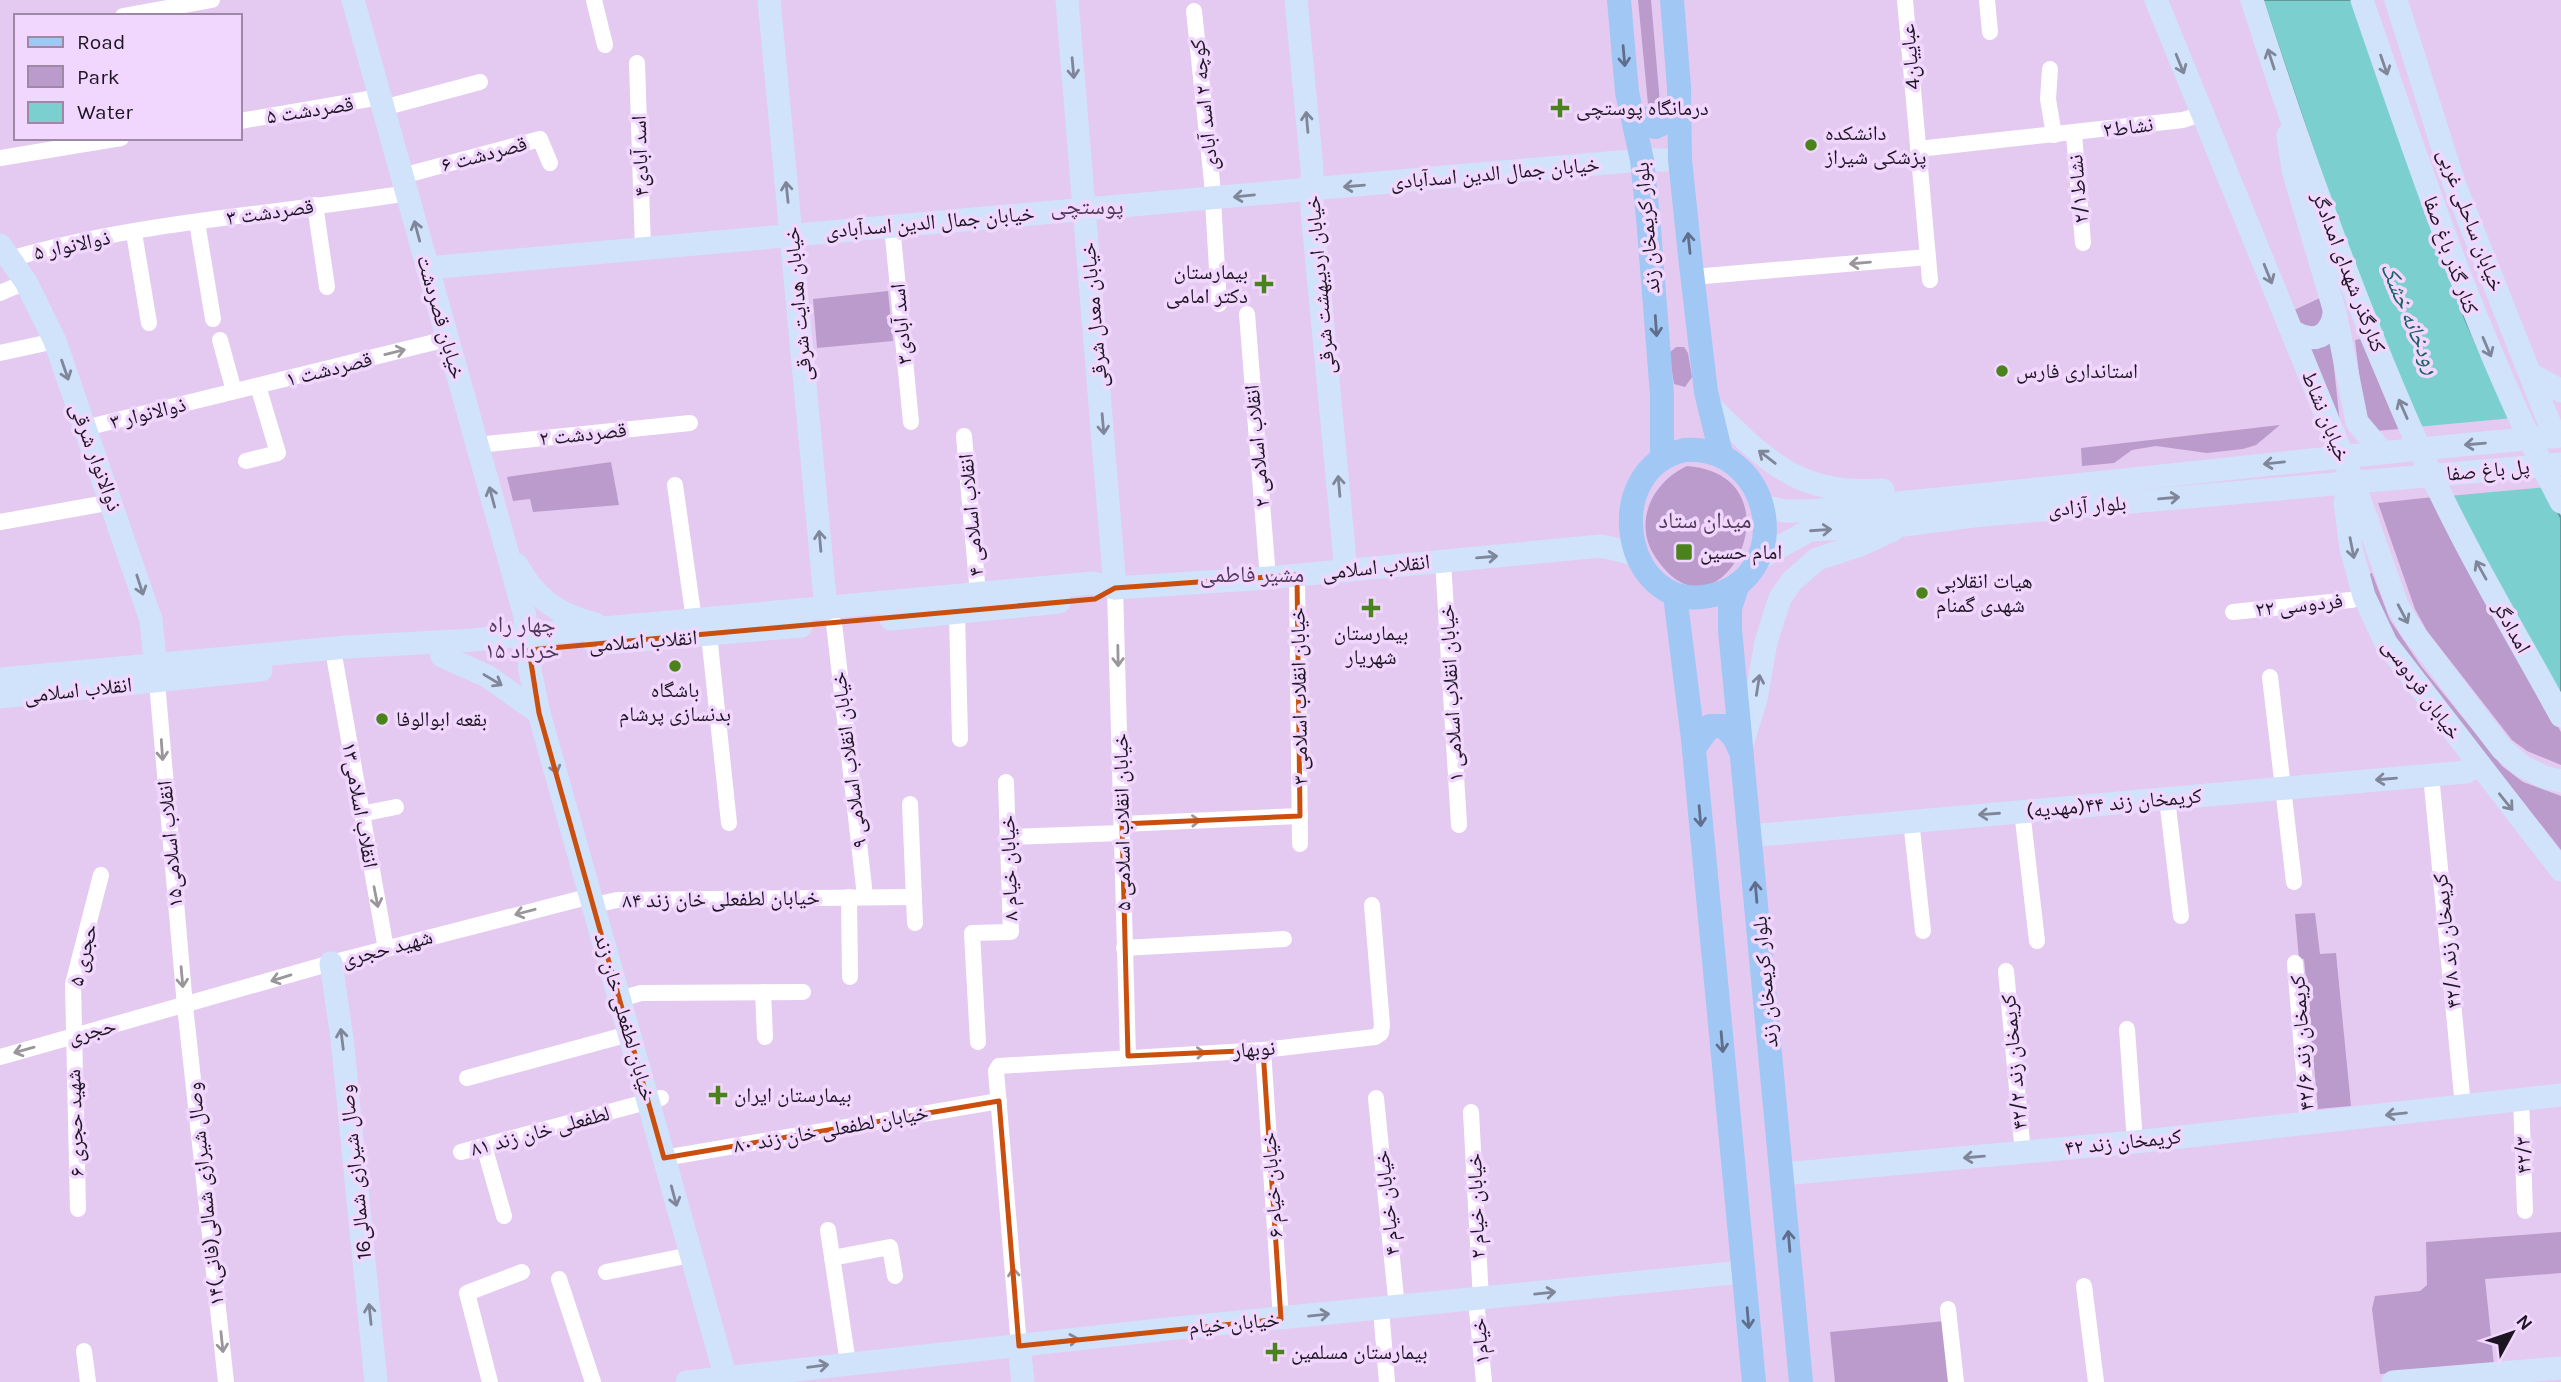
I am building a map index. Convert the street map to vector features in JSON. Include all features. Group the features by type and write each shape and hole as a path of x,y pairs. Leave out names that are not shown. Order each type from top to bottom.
{"main road":[{"name":"خیابان قصردشت","path":"353,0 525,616 527,642"},
{"name":"خیابان هدایت شرقی","path":"769,0 830,616"},
{"name":"خیابان معدل شرقی","path":"1067,0 1115,588"},
{"name":"خیابان اردیبهشت شرقی","path":"1296,0 1346,570"},
{"name":"بلوار کریمخان زند","path":"1619,0 1627,92 1642,160 1662,395 1662,457"},
{"name":"بلوار کریمخان زند","path":"1672,0 1679,87 1677,108 1693,277 1706,392 1721,454"},
{"name":"خیابان نشاط","path":"2156,0 2353,481 2398,607 2413,632 2502,749 2522,766 2544,777 2561,781"},
{"name":"کنارگذر شهدای امدادگر","path":"2252,0 2281,92 2394,390 2464,537"},
{"name":"کنار گذر باغ صفا","path":"2362,0 2438,222 2477,325 2513,408 2561,502"},
{"name":"خیابان ساحلی غربی","path":"2396,0 2454,183 2532,375 2552,437"},
{"path":"2281,92 2293,170 2335,312 2357,422 2383,453"},
{"path":"1632,112 1656,127 1668,121 1677,108"},
{"name":"خیابان جمال الدین اسدآبادی","path":"427,268 1642,160 1681,160"},
{"name":"ذوالانوار شرقی","path":"5,252 26,282 55,341 151,620 157,673"},
{"path":"2292,331 2306,339 2315,339 2332,324 2335,312"},
{"path":"2532,375 2561,391"},
{"path":"1712,408 1782,469 1824,488 1856,492 1940,487 1998,494"},
{"name":"پل باغ صفا","path":"2409,450 2552,437"},
{"path":"1697,450 1721,454 1751,480 1762,506 1765,524 1760,558 1751,572 1738,584 1708,597 1675,594 1656,582 1635,554 1630,533 1634,496 1647,473 1662,457 1697,450"},
{"name":"بلوار آزادی","path":"1760,558 1810,530 1904,525 2077,496 2342,457 2409,450"},
{"name":"پل باغ صفا","path":"2422,477 2558,464"},
{"name":"بلوار آزادی","path":"1762,506 1785,512 1808,511 1998,494 2077,496 2422,477"},
{"name":"خیابان فردوسی","path":"2353,481 2345,502 2351,548 2364,596 2386,643 2476,764 2561,870"},
{"path":"1740,751 1756,699 1766,642 1780,598 1792,581 1817,559 1860,545 1904,525"},
{"name":"امدادگر","path":"2464,537 2561,716"},
{"path":"503,538 525,581 550,606 566,615 608,628"},
{"name":"انقلاب اسلامی","path":"0,697 157,673 830,616 978,594 1093,583 1115,588 1268,578 1601,547 1635,554"},
{"name":"بلوار کریمخان زند","path":"1738,584 1729,618 1801,1382"},
{"name":"انقلاب اسلامی","path":"830,616 957,613 1095,599 1115,588"},
{"path":"1675,594 1694,748 1754,1382"},
{"name":"انقلاب اسلامی","path":"0,679 157,673 442,656 608,628 701,628"},
{"name":"خیابان لطفعلی خان زند","path":"527,642 540,713 629,1034 655,1100 664,1158 726,1380"},
{"path":"442,656 487,676 540,713"},
{"path":"1694,748 1710,726 1723,726 1734,737 1740,751"},
{"name":"کریمخان زند ۴۴(مهدیه)","path":"1750,836 2466,772 2476,764"},
{"name":"وصال شیرازی شمالی16","path":"331,963 342,1038 376,1382"},
{"name":"کریمخان زند ۴۲","path":"1783,1174 2135,1142 2561,1095"},
{"name":"خیابان خیام","path":"687,1382 726,1380 848,1363 1743,1272"},
{"path":"1019,1346 1023,1382"},
{"path":"2401,1382 2489,1379 2561,1368"}],"street":[{"path":"135,14 212,0"},
{"path":"594,0 605,44"},
{"name":"عباییان4","path":"1906,0 1930,280"},
{"path":"1987,0 1990,32"},
{"name":"کوچه ۲ اسد آبادی","path":"1194,11 1213,199 1219,304"},
{"name":"اسد آبادی۴","path":"637,63 643,249"},
{"path":"2050,69 2048,99 2054,135"},
{"name":"قصردشت ۵","path":"242,121 382,102 480,82"},
{"name":"نشاط۲","path":"1918,149 2074,134 2183,120 2201,114"},
{"name":"نشاط۲/۱","path":"2074,134 2083,243"},
{"name":"قصردشت ۶","path":"404,184 540,139 550,163"},
{"path":"0,158 49,144 97,140"},
{"name":"قصردشت ۳","path":"134,233 315,205 404,184"},
{"path":"315,205 327,287"},
{"path":"197,222 213,319"},
{"name":"اسد آبادی۳","path":"892,226 911,422"},
{"path":"134,233 149,323"},
{"name":"ذوالانوار ۵","path":"5,252 42,250 134,233"},
{"path":"1693,277 1928,257"},
{"path":"0,293 26,282"},
{"name":"۲ انقلاب اسلامی","path":"1247,314 1268,578"},
{"name":"قصردشت ۱","path":"210,398 447,339"},
{"path":"220,340 234,391"},
{"path":"0,353 55,341"},
{"path":"246,461 278,453 258,386"},
{"name":"ذوالانوار ۳","path":"85,428 210,398"},
{"name":"قصردشت ۲","path":"477,445 690,424"},
{"name":"۴ انقلاب اسلامی","path":"964,436 978,594"},
{"path":"675,485 701,628 729,823"},
{"path":"0,522 112,502"},
{"name":"خیابان انقلاب اسلامی ۱","path":"1443,561 1459,825"},
{"name":"خیابان انقلاب اسلامی ۳","path":"1297,575 1300,844"},
{"name":"خیابان انقلاب اسلامی ۵","path":"1115,588 1128,1056"},
{"name":"۲۲ فردوسی","path":"2234,612 2351,600 2364,596"},
{"path":"957,613 960,739"},
{"name":"خیابان انقلاب اسلامی ۹","path":"830,616 857,897"},
{"name":"انقلاب اسلامی۱۳","path":"335,661 386,949"},
{"name":"انقلاب اسلامی۱۵","path":"157,673 185,1006"},
{"path":"2270,677 2294,882"},
{"name":"کریمخان زند ۴۲/۸","path":"2431,775 2463,1107"},
{"name":"خیابان خیام ۸","path":"978,1042 972,933 1011,932 1006,782"},
{"path":"2167,799 2180,916"},
{"path":"910,804 915,923"},
{"path":"361,814 396,807"},
{"path":"2022,811 2037,941"},
{"path":"1007,837 1300,817"},
{"path":"1911,820 1923,931"},
{"name":"حجری ۵","path":"72,1037 73,984 101,875"},
{"name":"خیابان لطفعلی خان زند ۸۴","path":"850,977 857,897"},
{"name":"خیابان لطفعلی خان زند ۸۴","path":"592,900 914,897"},
{"name":"شهید حجری","path":"185,1006 331,963 592,900"},
{"name":"نوبهار","path":"999,1101 996,1071 999,1066 1110,1061 1128,1056 1263,1050 1376,1037 1381,1033 1372,905"},
{"path":"1124,948 1283,939"},
{"name":"کریمخان زند ۴۲/۶","path":"2295,963 2308,1123"},
{"name":"کریمخان زند ۴۲/۲","path":"2006,971 2023,1153"},
{"path":"763,992 765,1037"},
{"path":"620,999 641,993 803,992"},
{"name":"حجری","path":"0,1057 185,1006"},
{"name":"۱۴وصال شیرازی شمالی(فانی)","path":"185,1006 226,1382"},
{"path":"2127,1029 2135,1142"},
{"path":"467,1078 629,1034"},
{"name":"شهید حجری ۶","path":"72,1037 78,1209"},
{"name":"خیابان خیام ۶","path":"1263,1050 1281,1319"},
{"name":"خیابان خیام ۴","path":"1376,1098 1389,1309 1387,1382"},
{"name":"۴۲/۳","path":"2521,1098 2525,1211"},
{"name":"لطفعلی خان زند ۸۱","path":"461,1152 655,1100"},
{"path":"999,1101 1019,1346"},
{"name":"خیابان لطفعلی خان زند ۸۰","path":"664,1158 999,1101"},
{"name":"خیابان خیام ۲","path":"1471,1112 1478,1300"},
{"path":"484,1146 504,1216"},
{"path":"828,1230 848,1363"},
{"path":"832,1258 890,1247 895,1276"},
{"path":"606,1272 690,1255"},
{"path":"490,1382 467,1293 522,1272"},
{"path":"559,1279 593,1382"},
{"path":"2084,1286 2096,1382"},
{"name":"۱خیام","path":"1478,1300 1484,1382"},
{"path":"1948,1309 1956,1382"},
{"path":"84,1351 88,1382"}],"highlighted area":[{"path":"1297,575 1300,816 1122,824 1128,1056 1263,1050 1281,1319 1019,1346 999,1101 664,1158 539,713 529,650 1095,599 1115,588"}],"green space":[{"path":"1638,0 1651,0 1660,103 1648,104"},
{"path":"888,291 893,341 817,348 813,299"},
{"path":"2322,297 2322,319 2307,332 2292,311"},
{"path":"2360,339 2399,429 2375,431 2364,415 2355,340"},
{"path":"2331,340 2340,423 2307,349 2318,349"},
{"path":"1676,347 1684,347 1688,353 1692,377 1685,387 1674,384 1669,353"},
{"path":"2280,425 2256,445 2243,449 2207,453 2156,446 2132,450 2114,463 2082,466 2081,448"},
{"path":"611,462 619,505 533,512 530,499 513,501 507,477"},
{"path":"1687,466 1722,477 1742,498 1747,525 1740,552 1726,574 1705,586 1681,582 1656,558 1646,531 1649,505 1655,493 1664,482"},
{"path":"2433,497 2561,732 2561,765 2527,751 2512,740 2427,631 2415,609 2378,503"},
{"path":"2372,573 2390,620 2421,666 2502,766 2523,782 2561,796 2561,850 2383,624 2364,576"},
{"path":"2315,913 2320,954 2336,953 2351,1106 2318,1109 2304,959 2299,959 2295,914"},
{"path":"2561,1232 2561,1273 2485,1279 2494,1365 2380,1374 2372,1309 2375,1296 2420,1291 2427,1285 2426,1242"},
{"path":"1945,1321 1952,1382 1835,1382 1830,1332"}],"water":[{"name":"رودخانه خشک","path":"2263,0 2353,0 2465,319 2505,408 2561,518 2561,697 2468,525 2433,455 2395,368 2335,211"}],"pier":[{"path":"2513,418 2548,487 2449,496 2416,427"}],"place":[{"name":"درمانگاه پوستچی","path":"1560,108"},
{"name":"دانشکده پزشکی شیراز","path":"1811,145"},
{"name":"بیمارستان دکتر امامی","path":"1264,284"},
{"name":"استانداری فارس","path":"2002,371"},
{"name":"امام حسین","path":"1684,552"},
{"name":"هیات انقلابی شهدی گمنام","path":"1922,593"},
{"name":"بیمارستان شهریار","path":"1371,608"},
{"name":"باشگاه بدنسازی پرشام","path":"675,666"},
{"name":"بقعه ابوالوفا","path":"382,719"},
{"name":"بیمارستان ایران","path":"718,1095"},
{"name":"بیمارستان مسلمین","path":"1275,1352"}],"district":[{"name":"پوستچی","path":"1087,206"},
{"name":"میدان ستاد","path":"1705,520"},
{"name":"مشیر فاطمی","path":"1252,574"},
{"name":"چهار راه ۱۵ خرداد","path":"522,637"}]}
